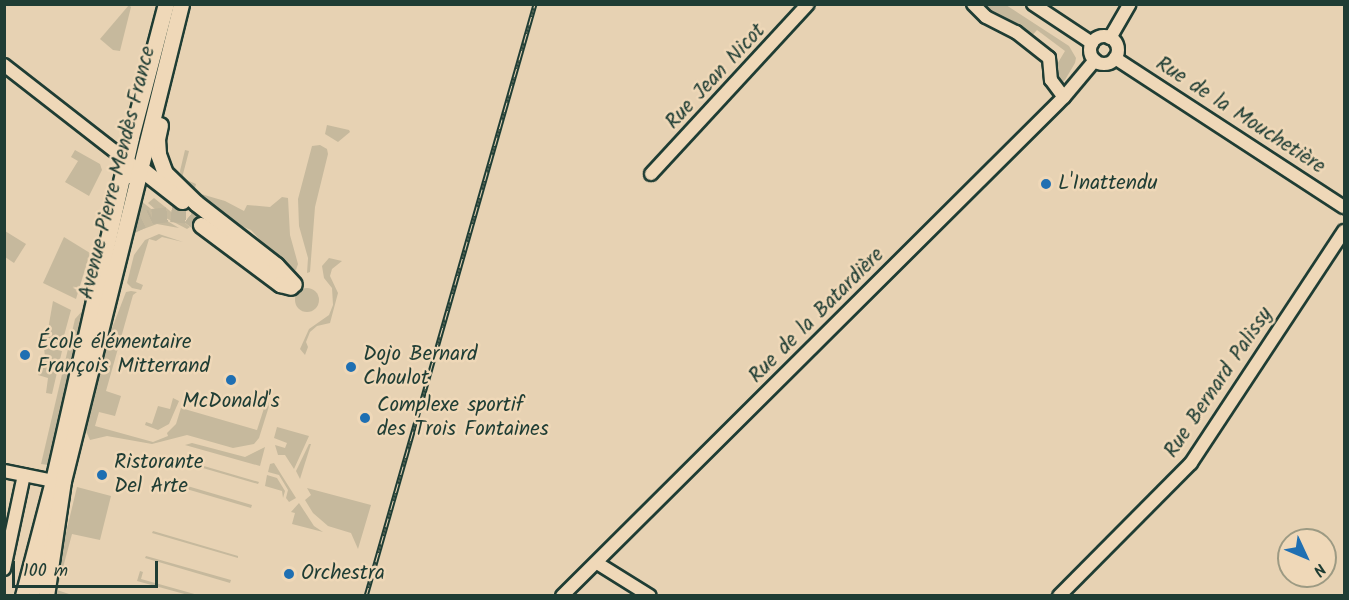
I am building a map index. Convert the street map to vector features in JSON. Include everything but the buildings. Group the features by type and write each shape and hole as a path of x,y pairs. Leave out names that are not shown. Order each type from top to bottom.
{"main road":[{"name":"Avenue Pierre Mendès France","path":"58,481 66,422 125,159 166,4"},
{"name":"Avenue Pierre Mendès France","path":"23,596 58,481 181,4"},
{"path":"163,79 167,95 157,139 158,154 165,173 196,203 276,266 293,286 280,284 201,225"},
{"path":"121,179 139,171 273,270 282,273"},
{"path":"66,422 81,377 111,259"},
{"path":"46,596 58,481"}],"street":[{"name":"Rue Jean Nicot","path":"651,174 788,29 808,4"},
{"path":"973,4 986,16 1016,32 1049,58 1051,80 1064,97"},
{"path":"1032,4 1092,44"},
{"path":"1110,38 1130,4"},
{"path":"1102,37 1110,38 1117,47 1115,58 1108,63 1095,60 1090,52 1092,44 1102,37"},
{"name":"Rue de la Mouchetière","path":"1115,58 1344,207"},
{"name":"Rue de la Batardière","path":"562,596 1064,97 1095,60"},
{"path":"6,70 139,171"},
{"name":"Rue Bernard Palissy","path":"1059,596 1191,463 1344,231"},
{"path":"4,471 58,481"},
{"path":"4,569 24,475"},
{"name":"Avenue Pierre Mendès France","path":"33,596 58,481"},
{"path":"597,563 650,596"}],"shaded area":[{"path":"129,5 131,7 120,51 113,50 100,39"},
{"path":"979,5 1006,5 1069,46 1076,58 1065,80 1060,85 1053,71 1065,51 1037,30 1030,38 988,14"},
{"path":"327,125 350,132 338,142 325,134"},
{"path":"320,145 327,149 328,154 315,207 310,272 307,273 308,258 299,226 298,199 312,146"},
{"path":"75,150 100,164 102,170 89,196 65,182 78,161 71,157"},
{"path":"185,150 189,151 182,178 196,184 194,192 225,201 244,211 247,205 270,207 282,197 288,198 290,235 298,264 296,270 289,271 251,230 222,218 188,192 181,178 180,171"},
{"path":"154,198 190,227 187,229 164,217 148,203"},
{"path":"141,201 179,228 157,224 138,231 135,225"},
{"path":"5,231 26,244 14,263 5,257"},
{"path":"159,234 183,242 162,237 156,241 149,239 136,282 143,285 141,290 132,288 127,283 134,255 145,240"},
{"path":"64,237 90,253 76,299 43,283"},
{"path":"329,258 342,261 332,269 330,276 338,293 330,323 317,326 310,332 305,355 300,349 309,329 329,315 333,305 332,288 324,278 322,266"},
{"path":"307,288 316,291 319,300 316,309 307,312 298,309 295,300 298,291"},
{"path":"126,292 137,292 133,295 106,391 121,396 115,416 99,412 95,426 153,442 168,436 167,433 176,424 181,408 257,430 266,402 270,403 259,438 254,444 233,448 187,435 152,444 107,436 90,440 85,429 109,336"},
{"path":"53,301 71,310 62,343 46,341"},
{"path":"86,309 48,465 41,464 75,319"},
{"path":"44,347 62,351 52,394 46,393 48,378 38,375 45,358"},
{"path":"173,398 179,401 169,424 158,430 145,425 146,422 152,424 158,406 170,409"},
{"path":"277,427 309,436 294,469 285,455 278,455 275,445 285,448 287,443 274,438"},
{"path":"192,443 245,457 265,447 260,466 185,445"},
{"path":"311,444 300,479 296,471"},
{"path":"173,457 259,482 258,484 172,459"},
{"path":"274,463 296,498 289,502 286,498 288,490 279,475 268,472 270,464"},
{"path":"267,475 277,478 285,491 283,498 282,491 265,486"},
{"path":"167,480 252,505 251,508 166,483"},
{"path":"77,487 111,496 100,540 72,534 57,590 72,595 51,595"},
{"path":"307,488 371,505 358,549 351,533 328,526 313,513 305,500 311,495"},
{"path":"299,503 314,526 323,532 292,524 295,513 291,512"},
{"path":"153,531 238,556 238,558 152,533"},
{"path":"146,556 231,580 230,583 145,558"},
{"path":"140,571 143,572 141,579 198,595 188,595 137,581"}],"tunnel":[{"path":"122,236 129,227 152,216 171,214 189,216 201,225"}],"railway":[{"path":"366,596 535,4"}],"place":[{"name":"L'Inattendu","path":"1046,184"},
{"name":"École élémentaire François Mitterrand","path":"25,355"},
{"name":"Dojo Bernard Choulot","path":"351,367"},
{"name":"McDonald's","path":"231,380"},
{"name":"Complexe sportif des Trois Fontaines","path":"365,418"},
{"name":"Ristorante Del Arte","path":"102,475"},
{"name":"Orchestra","path":"289,574"}]}
